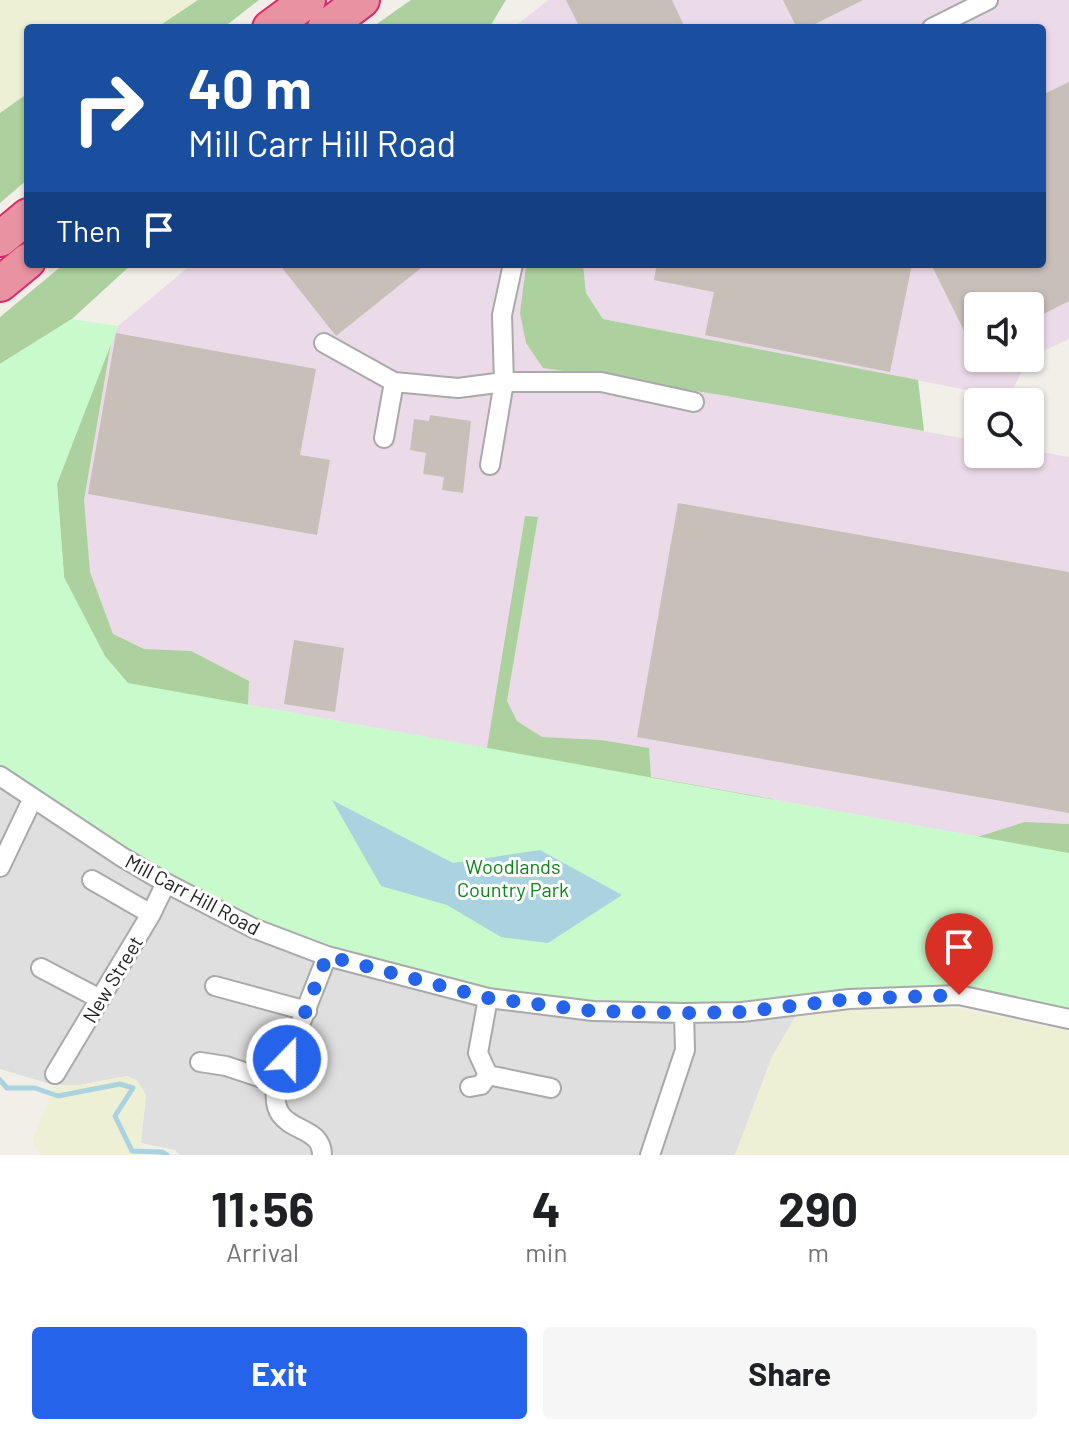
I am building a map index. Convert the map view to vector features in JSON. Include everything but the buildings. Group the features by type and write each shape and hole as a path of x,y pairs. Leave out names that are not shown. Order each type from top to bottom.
{"highway":[{"path":"275,24 308,0"},
{"path":"330,24 362,0"},
{"path":"0,239 24,219"},
{"path":"0,284 24,264"}],"street":[{"path":"940,24 988,0"},
{"path":"490,465 504,382 502,315 512,268"},
{"path":"324,343 394,382 458,388 504,382 601,382 694,402"},
{"path":"384,438 394,382"},
{"name":"Mill Carr Hill Road","path":"0,776 166,883 253,928 327,956 488,998 593,1011 684,1013 742,1012 849,999 959,995 1069,1019"},
{"path":"0,867 33,798"},
{"path":"92,880 151,914"},
{"name":"New Street","path":"55,1074 151,914 166,883"},
{"path":"322,1155 322,1147 314,1136 290,1123 280,1114 275,1102 277,1083 327,956"},
{"path":"41,968 100,999"},
{"path":"215,986 307,1011"},
{"path":"488,998 478,1053 488,1075"},
{"path":"650,1155 685,1050 684,1013"},
{"path":"200,1062 226,1066 277,1083"},
{"path":"470,1087 481,1085 488,1075"},
{"path":"488,1075 551,1088"}],"shaded area":[{"path":"548,0 1069,0 1069,339 1044,351 1044,292 964,292 964,372 1022,372 1013,388 964,389 603,319 586,293 583,268 1046,268 1046,24 518,24"},
{"path":"187,268 526,268 543,368 721,395 964,438 964,468 1044,468 1044,453 1069,457 1069,853 128,683 57,484 118,326"},
{"path":"0,776 802,1005 772,1057 735,1155 180,1155 175,1150 141,1143 146,1095 127,1076 80,1085 54,1085 0,1069"}],"green space":[{"path":"0,0 198,0 162,24 24,24 24,96 0,113"},
{"path":"198,0 259,0 228,24 162,24"},
{"path":"411,0 506,0 491,24 377,24"},
{"path":"24,96 24,182 0,203 0,113"},
{"path":"59,268 128,268 72,319 0,364 0,317"},
{"path":"526,268 583,268 586,293 603,319 918,380 924,431 721,395 543,368 526,343 520,313"},
{"name":"Woodlands Country Park","path":"72,319 118,326 57,484 64,577 105,656 128,683 1069,853 1069,1018 959,995 742,1012 488,998 253,928 0,776 0,364"},
{"path":"97,336 111,343 84,500 90,572 113,634 144,649 191,651 249,681 248,706 487,748 525,516 538,517 507,701 517,721 542,737 601,740 649,748 651,777 772,799 907,859 1025,822 1069,824 1069,922 236,778 54,629 64,577 57,484"},
{"path":"857,1005 956,1008 1069,1030 1069,1155 735,1155 772,1057 795,1018"},
{"path":"127,1076 137,1080 146,1095 139,1155 41,1155 32,1142 54,1085 80,1085"}],"water":[{"path":"332,800 453,863 540,850 622,895 548,943 501,937 447,905 381,886"}],"waterway":[{"path":"0,1080 7,1088 35,1088 58,1096 120,1084 133,1088 115,1116 132,1151 162,1152 167,1155"}],"route":[{"path":"287,1059 327,956 488,998 593,1011 742,1012 849,999 959,995"}]}
